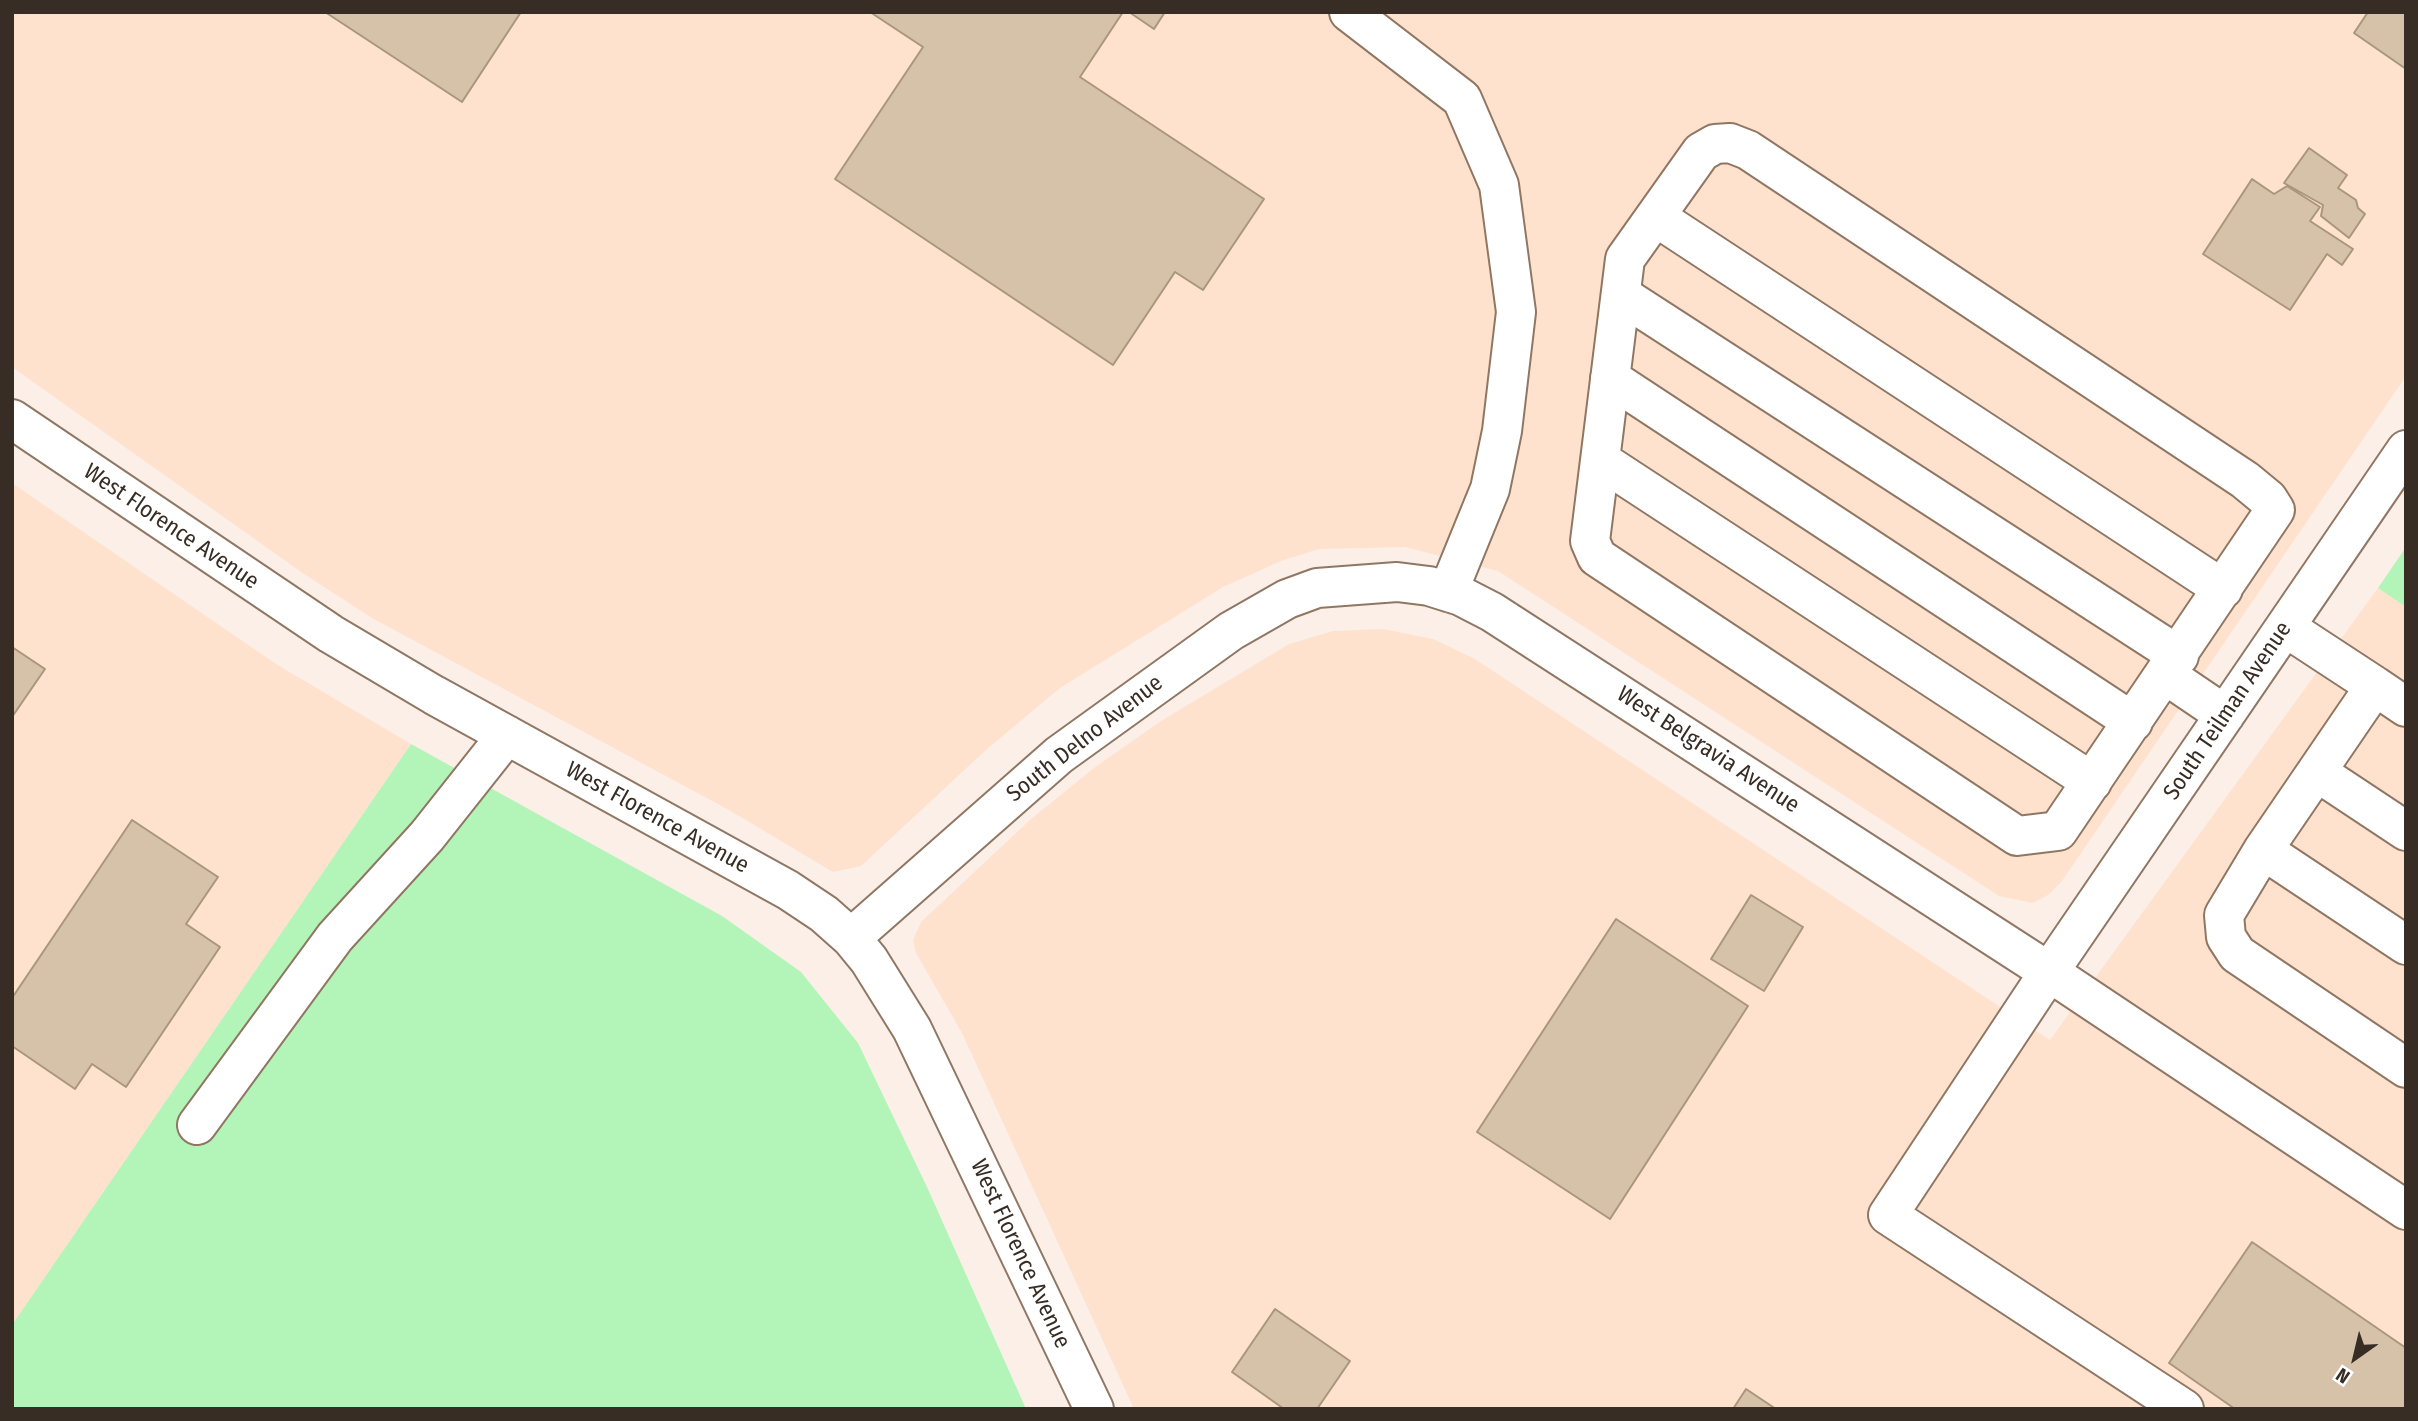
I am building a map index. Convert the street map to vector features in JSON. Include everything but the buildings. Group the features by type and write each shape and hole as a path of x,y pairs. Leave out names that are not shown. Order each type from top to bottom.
{"street":[{"path":"1349,12 1462,99 1499,185 1516,312 1502,430 1490,489 1448,592"},
{"path":"1730,143 1748,150 2245,480 2267,499 2275,510 2173,665 2058,831 2017,836 1597,557 1590,541 1625,259 1656,217 1701,152 1715,144 1730,143"},
{"path":"1656,217 2223,589"},
{"path":"1621,295 2173,665 2225,715"},
{"path":"1610,379 2133,722"},
{"name":"West Florence Avenue","path":"12,419 320,628 788,890 824,914 851,938 869,960 912,1028 1094,1409"},
{"name":"South Teilman Avenue","path":"2184,1409 1888,1215 2049,972 2406,450"},
{"path":"1600,460 2092,782"},
{"name":"West Belgravia Avenue","path":"1346,583 1397,582 1448,592 1524,630 2049,972 2406,1210"},
{"name":"South Delno Avenue","path":"851,938 1059,755 1199,652 1287,599 1317,588 1346,583"},
{"path":"2285,627 2390,696 2317,772 2263,850 2224,915 2226,937 2236,954 2406,1068"},
{"path":"197,1125 335,937 427,836 507,735"},
{"path":"2317,772 2406,831"},
{"path":"2263,850 2406,945"}],"shaded area":[{"path":"12,12 2406,12 2406,376 2062,881 2048,895 2033,903 1999,896 1498,571 1405,547 1319,549 1281,561 1223,587 1060,688 987,749 861,866 833,872 729,810 372,618 304,574 12,367"},
{"path":"12,483 276,664 411,744 12,1325"},
{"path":"2378,588 2406,607 2406,1409 1134,1409 962,1033 916,953 913,940 921,922 1031,819 1094,768 1161,721 1289,644 1333,631 1383,629 1433,639 1475,659 2050,1040"}],"green space":[{"path":"2406,547 2406,607 2378,588"},
{"path":"411,744 722,916 801,972 858,1043 927,1187 1026,1409 12,1409 12,1325"}]}
